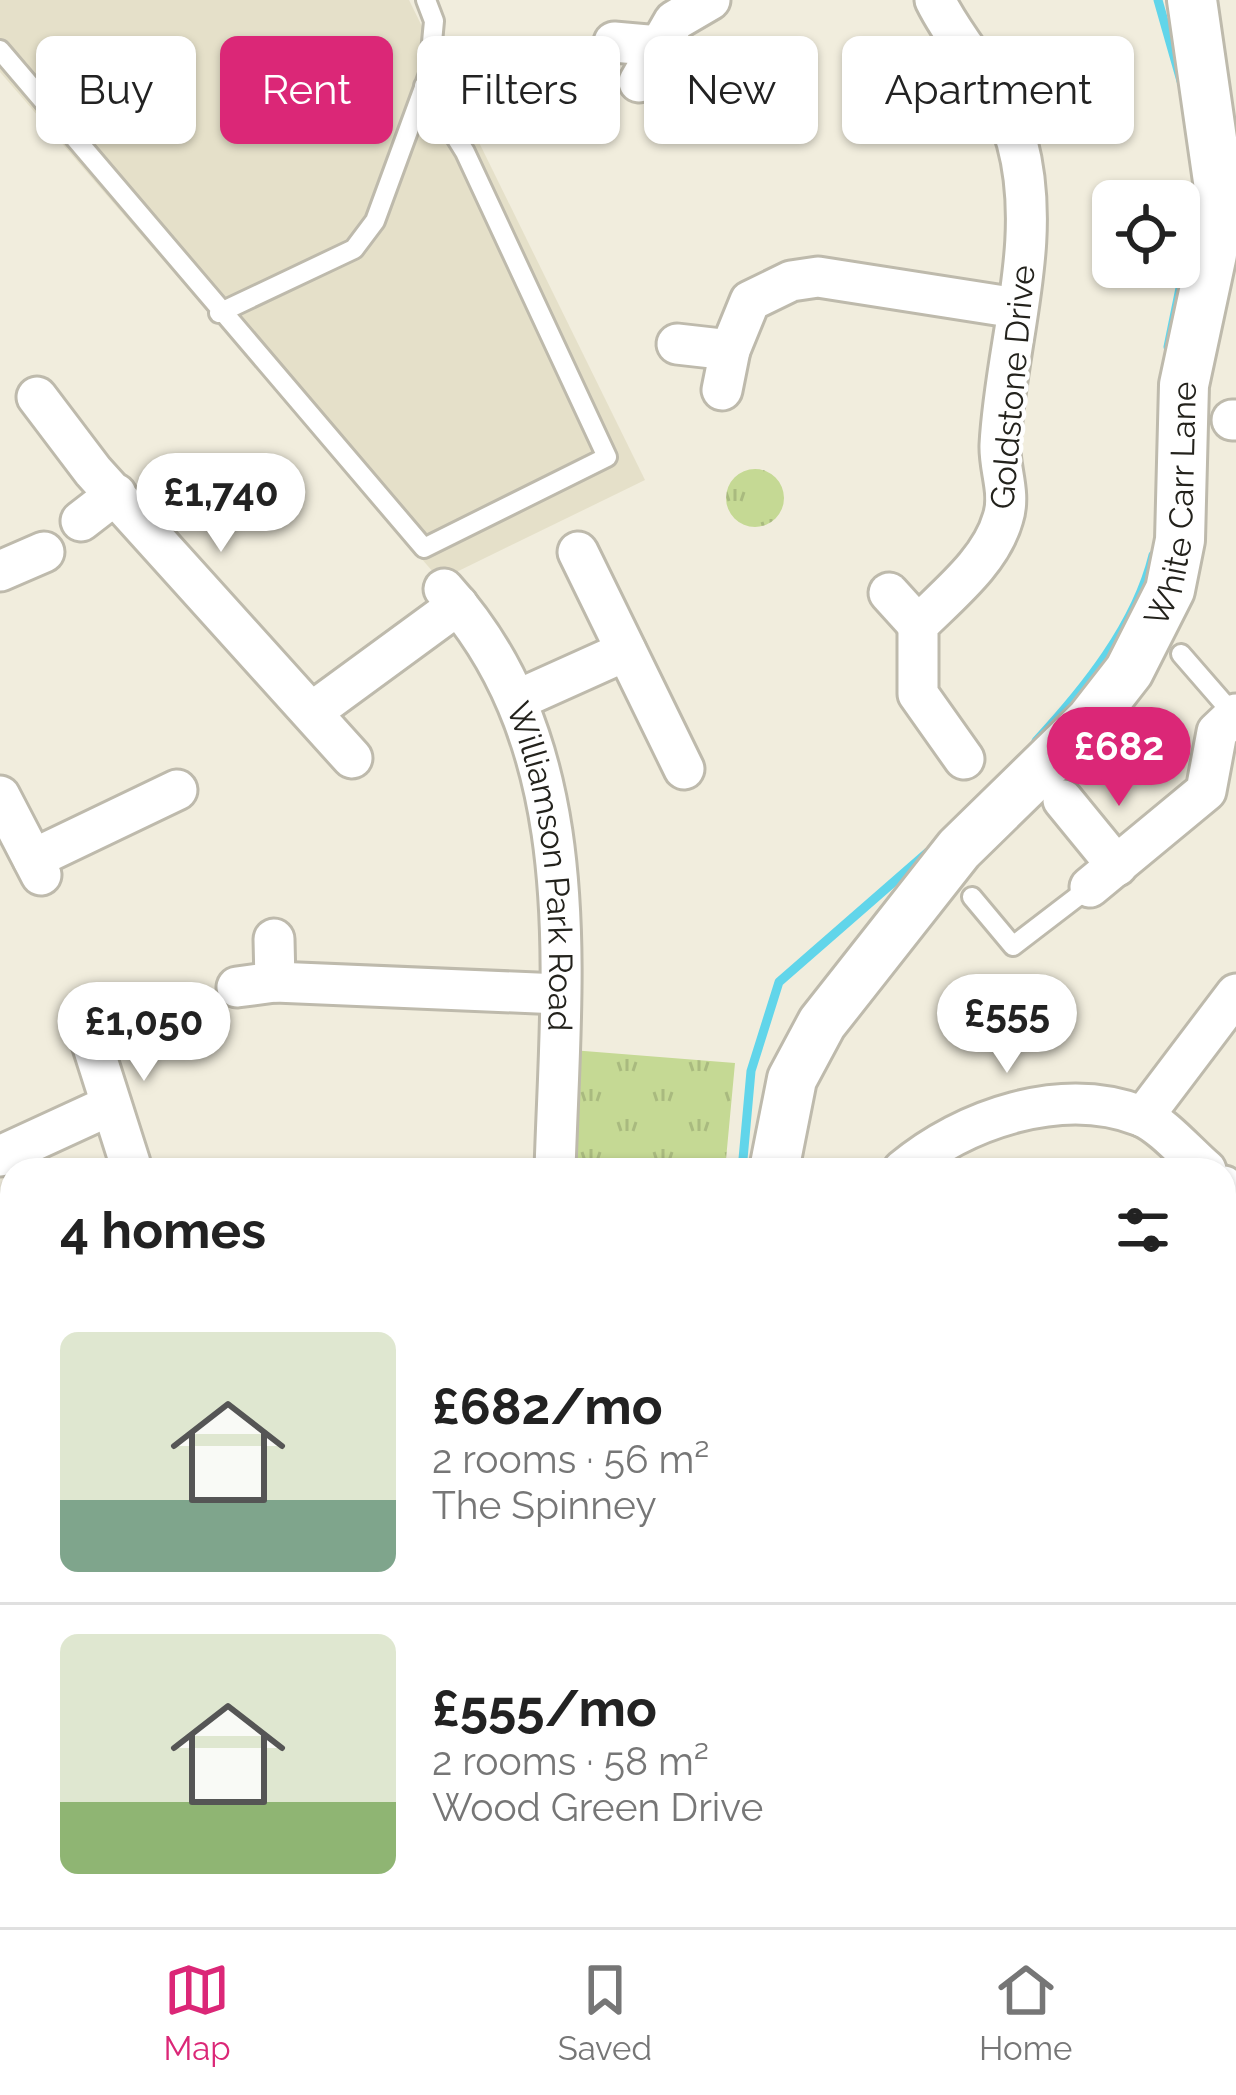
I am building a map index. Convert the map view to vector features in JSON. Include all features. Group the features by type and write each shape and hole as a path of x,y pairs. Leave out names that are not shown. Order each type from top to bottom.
{"street":[{"path":"665,36 674,21 710,0"},
{"name":"Goldstone Drive","path":"918,625 973,569 1004,517 1000,449 1025,263 1018,146 1004,103 957,45 935,0"},
{"name":"White Carr Lane","path":"776,1158 792,1079 822,1023 959,849 1090,721 1129,671 1170,590 1180,540 1184,385 1212,254 1219,188 1192,0"},
{"path":"639,82 644,73"},
{"path":"722,390 730,350 750,301 790,281 818,277 1016,308"},
{"path":"677,344 730,350"},
{"path":"37,397 116,494 352,758"},
{"path":"81,521 116,494"},
{"path":"0,571 44,552"},
{"path":"578,552 684,769"},
{"path":"889,593 918,625 918,694 964,759"},
{"name":"Williamson Park Road","path":"311,712 451,597 517,700 545,778 560,882 555,1158"},
{"path":"517,700 626,651"},
{"path":"1063,800 1104,876 1224,778 1217,732 1235,715"},
{"path":"0,796 24,854 177,790"},
{"path":"274,939 256,984 560,994"},
{"path":"1143,1117 1236,994"},
{"path":"87,1028 128,1158"},
{"path":"0,1156 111,1105"},
{"path":"920,1158 954,1135 1020,1111 1073,1106 1143,1117 1192,1158"}],"lane":[{"path":"425,0 434,21 432,36"},
{"path":"0,50 219,313 424,548 607,457 460,144"},
{"path":"219,313 354,249 375,221 417,105"},
{"path":"1180,654 1235,715"},
{"path":"972,897 1012,946 1104,876"}],"shaded area":[{"path":"0,0 409,0 427,36 417,36 417,144 480,144 645,480 440,580 62,144 196,144 196,36 36,36 36,114 0,72"}],"green space":[{"path":"755,469 775,478 784,498 775,518 755,527 735,518 726,498 735,478"},
{"path":"559,1049 735,1063 726,1158 555,1158"}],"waterway":[{"path":"1158,0 1181,81"},
{"path":"1168,347 1180,288"},
{"path":"1036,741 1090,678 1121,631 1153,555"},
{"path":"743,1158 751,1071 779,982 928,852"}]}
